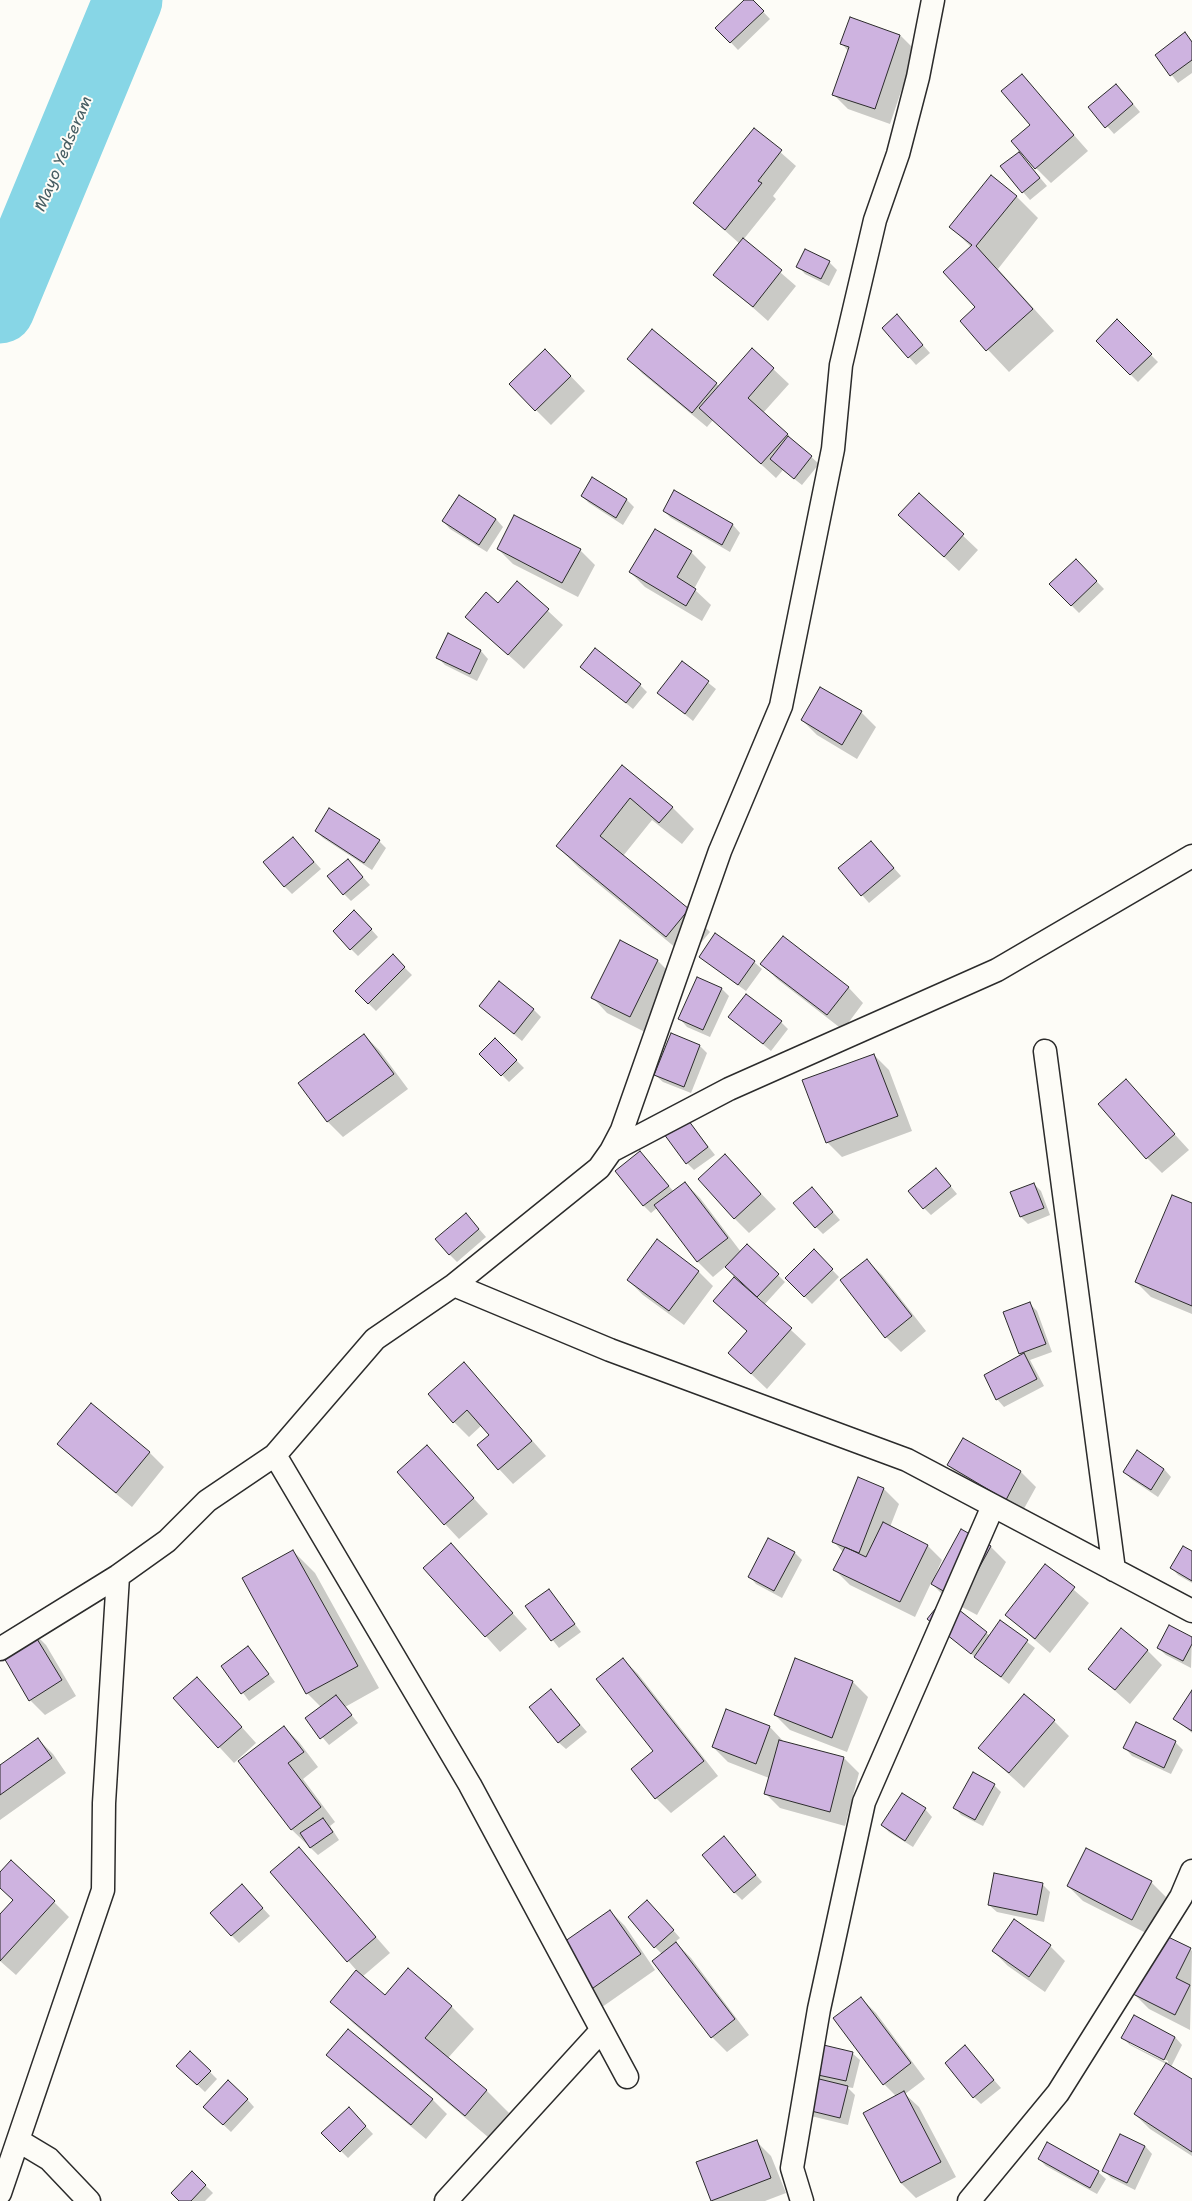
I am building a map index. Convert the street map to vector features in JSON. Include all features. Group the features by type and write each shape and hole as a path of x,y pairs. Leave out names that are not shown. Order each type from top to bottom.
{"street":[{"path":"0,1649 118,1576 167,1541 207,1501 275,1455 375,1339 454,1285 599,1168 611,1151 624,1123 720,851 781,706 833,449 841,365 875,220 898,154 918,76 933,0"},
{"path":"611,1151 729,1090 997,970 1192,856"},
{"path":"1045,1051 1114,1570"},
{"path":"454,1285 610,1350 908,1460 1192,1611"},
{"path":"275,1455 470,1785 601,2032 627,2077"},
{"path":"802,2201 792,2168 818,2009 864,1802 993,1506"},
{"path":"0,2193 19,2141 103,1890 104,1803 118,1576"},
{"path":"969,2201 1058,2093 1181,1897 1192,1871"},
{"path":"446,2201 601,2032"},
{"path":"19,2141 49,2159 89,2201"}],"building":[{"path":"744,0 753,0 764,11 730,43 715,28"},
{"path":"850,17 900,35 875,109 832,95 849,47 840,44"},
{"path":"1185,32 1192,42 1192,60 1170,76 1155,55"},
{"path":"1022,74 1074,135 1035,169 1011,141 1030,125 1001,91"},
{"path":"1116,84 1133,104 1105,128 1088,107"},
{"path":"754,128 782,150 758,181 762,183 725,230 693,203"},
{"path":"1019,152 1040,178 1022,193 1000,166"},
{"path":"991,175 1017,196 976,246 1033,309 986,351 960,321 975,307 943,272 972,245 949,227"},
{"path":"743,238 782,270 753,307 713,275"},
{"path":"805,249 830,261 821,279 796,267"},
{"path":"897,314 923,345 908,358 882,328"},
{"path":"1117,319 1152,354 1130,375 1096,341"},
{"path":"652,329 717,383 692,413 627,359"},
{"path":"752,348 774,368 748,398 788,434 761,464 699,408"},
{"path":"545,349 571,376 535,411 509,384"},
{"path":"788,436 812,456 794,479 770,459"},
{"path":"592,477 627,499 616,518 581,496"},
{"path":"674,490 733,524 722,545 663,511"},
{"path":"919,493 964,534 944,557 898,515"},
{"path":"459,495 496,519 479,545 442,521"},
{"path":"514,515 581,549 562,583 497,549"},
{"path":"655,529 692,551 677,577 696,589 686,606 629,572"},
{"path":"1076,559 1097,581 1071,606 1049,584"},
{"path":"517,581 549,609 508,655 465,617 486,592 498,603"},
{"path":"448,633 481,650 470,674 436,658"},
{"path":"595,648 641,684 626,703 580,667"},
{"path":"682,661 709,681 685,714 657,693"},
{"path":"820,687 862,711 842,745 801,720"},
{"path":"622,765 673,807 659,823 630,798 600,836 689,909 666,937 556,846"},
{"path":"329,808 380,840 364,863 315,831"},
{"path":"293,837 314,862 284,887 263,862"},
{"path":"871,841 894,868 861,896 838,868"},
{"path":"348,859 363,877 343,895 327,876"},
{"path":"354,910 372,929 350,950 333,931"},
{"path":"715,933 755,961 738,985 699,957"},
{"path":"783,936 849,987 827,1015 760,964"},
{"path":"620,940 658,960 630,1017 591,998"},
{"path":"393,954 405,967 368,1004 355,991"},
{"path":"697,977 722,988 703,1030 678,1019"},
{"path":"499,981 534,1009 514,1034 479,1006"},
{"path":"746,994 782,1021 763,1044 728,1017"},
{"path":"671,1033 700,1045 684,1087 654,1075"},
{"path":"364,1034 394,1074 327,1122 298,1083"},
{"path":"495,1038 517,1060 501,1076 479,1054"},
{"path":"874,1054 898,1116 826,1143 802,1080"},
{"path":"1126,1079 1175,1134 1146,1159 1098,1104"},
{"path":"683,1113 708,1147 686,1164 661,1130"},
{"path":"640,1151 669,1186 643,1206 615,1171"},
{"path":"725,1154 761,1194 734,1219 698,1179"},
{"path":"936,1168 951,1186 923,1209 908,1191"},
{"path":"685,1182 728,1238 697,1262 654,1205"},
{"path":"1034,1183 1044,1208 1020,1217 1010,1192"},
{"path":"812,1187 833,1212 815,1228 793,1203"},
{"path":"1172,1195 1192,1203 1192,1306 1135,1282"},
{"path":"466,1213 479,1229 449,1255 435,1239"},
{"path":"657,1239 699,1271 669,1311 627,1280"},
{"path":"747,1244 779,1274 757,1297 725,1267"},
{"path":"814,1249 833,1269 804,1297 785,1278"},
{"path":"867,1259 912,1316 885,1338 840,1280"},
{"path":"734,1277 792,1328 751,1374 728,1353 747,1331 713,1301"},
{"path":"1030,1302 1046,1344 1019,1354 1003,1312"},
{"path":"1024,1353 1037,1379 996,1400 984,1375"},
{"path":"464,1362 532,1441 498,1470 477,1445 489,1435 467,1410 453,1423 428,1394"},
{"path":"91,1403 150,1452 116,1493 57,1444"},
{"path":"963,1438 1021,1471 1006,1500 947,1465"},
{"path":"427,1445 474,1498 444,1525 397,1472"},
{"path":"1137,1450 1164,1469 1151,1490 1123,1472"},
{"path":"858,1477 884,1488 859,1553 832,1542"},
{"path":"883,1522 928,1545 900,1602 833,1570 845,1547 866,1557"},
{"path":"961,1529 991,1546 961,1601 931,1584"},
{"path":"768,1538 795,1552 774,1591 748,1577"},
{"path":"451,1543 513,1613 485,1637 423,1568"},
{"path":"1183,1546 1192,1551 1192,1581 1170,1568"},
{"path":"293,1550 358,1666 306,1694 242,1578"},
{"path":"1045,1564 1075,1587 1035,1639 1005,1615"},
{"path":"549,1589 575,1624 551,1641 525,1606"},
{"path":"944,1598 987,1632 971,1654 927,1619"},
{"path":"1000,1620 1028,1640 1001,1677 974,1657"},
{"path":"1169,1625 1192,1637 1192,1644 1183,1661 1157,1648"},
{"path":"1121,1628 1148,1650 1115,1690 1088,1669"},
{"path":"31,1629 62,1680 29,1701 0,1651"},
{"path":"248,1646 269,1674 241,1694 221,1666"},
{"path":"623,1658 704,1761 655,1799 631,1769 653,1751 596,1679"},
{"path":"795,1658 853,1681 832,1738 774,1715"},
{"path":"197,1677 242,1727 218,1748 173,1698"},
{"path":"551,1689 580,1725 558,1743 529,1707"},
{"path":"1192,1690 1192,1731 1173,1719"},
{"path":"1024,1694 1055,1720 1009,1773 978,1748"},
{"path":"336,1695 352,1715 320,1739 305,1718"},
{"path":"726,1709 770,1726 756,1764 712,1747"},
{"path":"1136,1722 1176,1741 1164,1768 1123,1748"},
{"path":"284,1726 304,1752 288,1763 321,1807 291,1830 238,1761"},
{"path":"38,1738 52,1758 0,1795 0,1765"},
{"path":"779,1740 844,1757 830,1812 764,1794"},
{"path":"973,1772 995,1784 975,1820 953,1808"},
{"path":"902,1793 926,1808 905,1841 881,1825"},
{"path":"323,1818 333,1832 310,1848 300,1833"},
{"path":"724,1836 756,1875 734,1893 702,1855"},
{"path":"299,1847 376,1937 347,1962 270,1872"},
{"path":"1086,1848 1152,1881 1132,1920 1067,1886"},
{"path":"11,1860 55,1901 0,1961 0,1914 13,1900 0,1888 0,1872"},
{"path":"994,1873 1043,1883 1037,1915 988,1905"},
{"path":"242,1884 263,1908 231,1936 210,1913"},
{"path":"647,1900 674,1930 654,1948 628,1917"},
{"path":"610,1910 641,1954 579,1998 548,1953"},
{"path":"1014,1919 1051,1945 1029,1977 992,1951"},
{"path":"1162,1934 1191,1948 1176,1978 1190,1985 1175,2015 1133,1994"},
{"path":"676,1942 735,2019 711,2038 652,1961"},
{"path":"408,1968 452,2006 425,2038 487,2090 465,2116 330,2002 356,1970 385,1995"},
{"path":"861,1997 911,2063 883,2085 833,2018"},
{"path":"1134,2015 1175,2037 1164,2060 1121,2038"},
{"path":"348,2029 433,2099 411,2125 326,2055"},
{"path":"811,2042 853,2052 846,2081 804,2072"},
{"path":"965,2045 994,2080 973,2098 945,2063"},
{"path":"190,2051 211,2071 197,2085 176,2066"},
{"path":"1166,2063 1192,2079 1192,2152 1134,2114"},
{"path":"811,2077 848,2086 840,2118 803,2109"},
{"path":"228,2080 248,2099 223,2125 203,2107"},
{"path":"904,2091 941,2162 901,2183 863,2113"},
{"path":"349,2107 366,2126 340,2152 321,2133"},
{"path":"1120,2134 1145,2146 1127,2183 1102,2171"},
{"path":"757,2140 771,2178 711,2201 696,2162"},
{"path":"1047,2142 1099,2171 1090,2188 1038,2159"},
{"path":"192,2171 206,2185 191,2201 179,2201 171,2193"}],"waterway":[{"name":"Mayo Yedseram","path":"0,309 128,0"}]}
